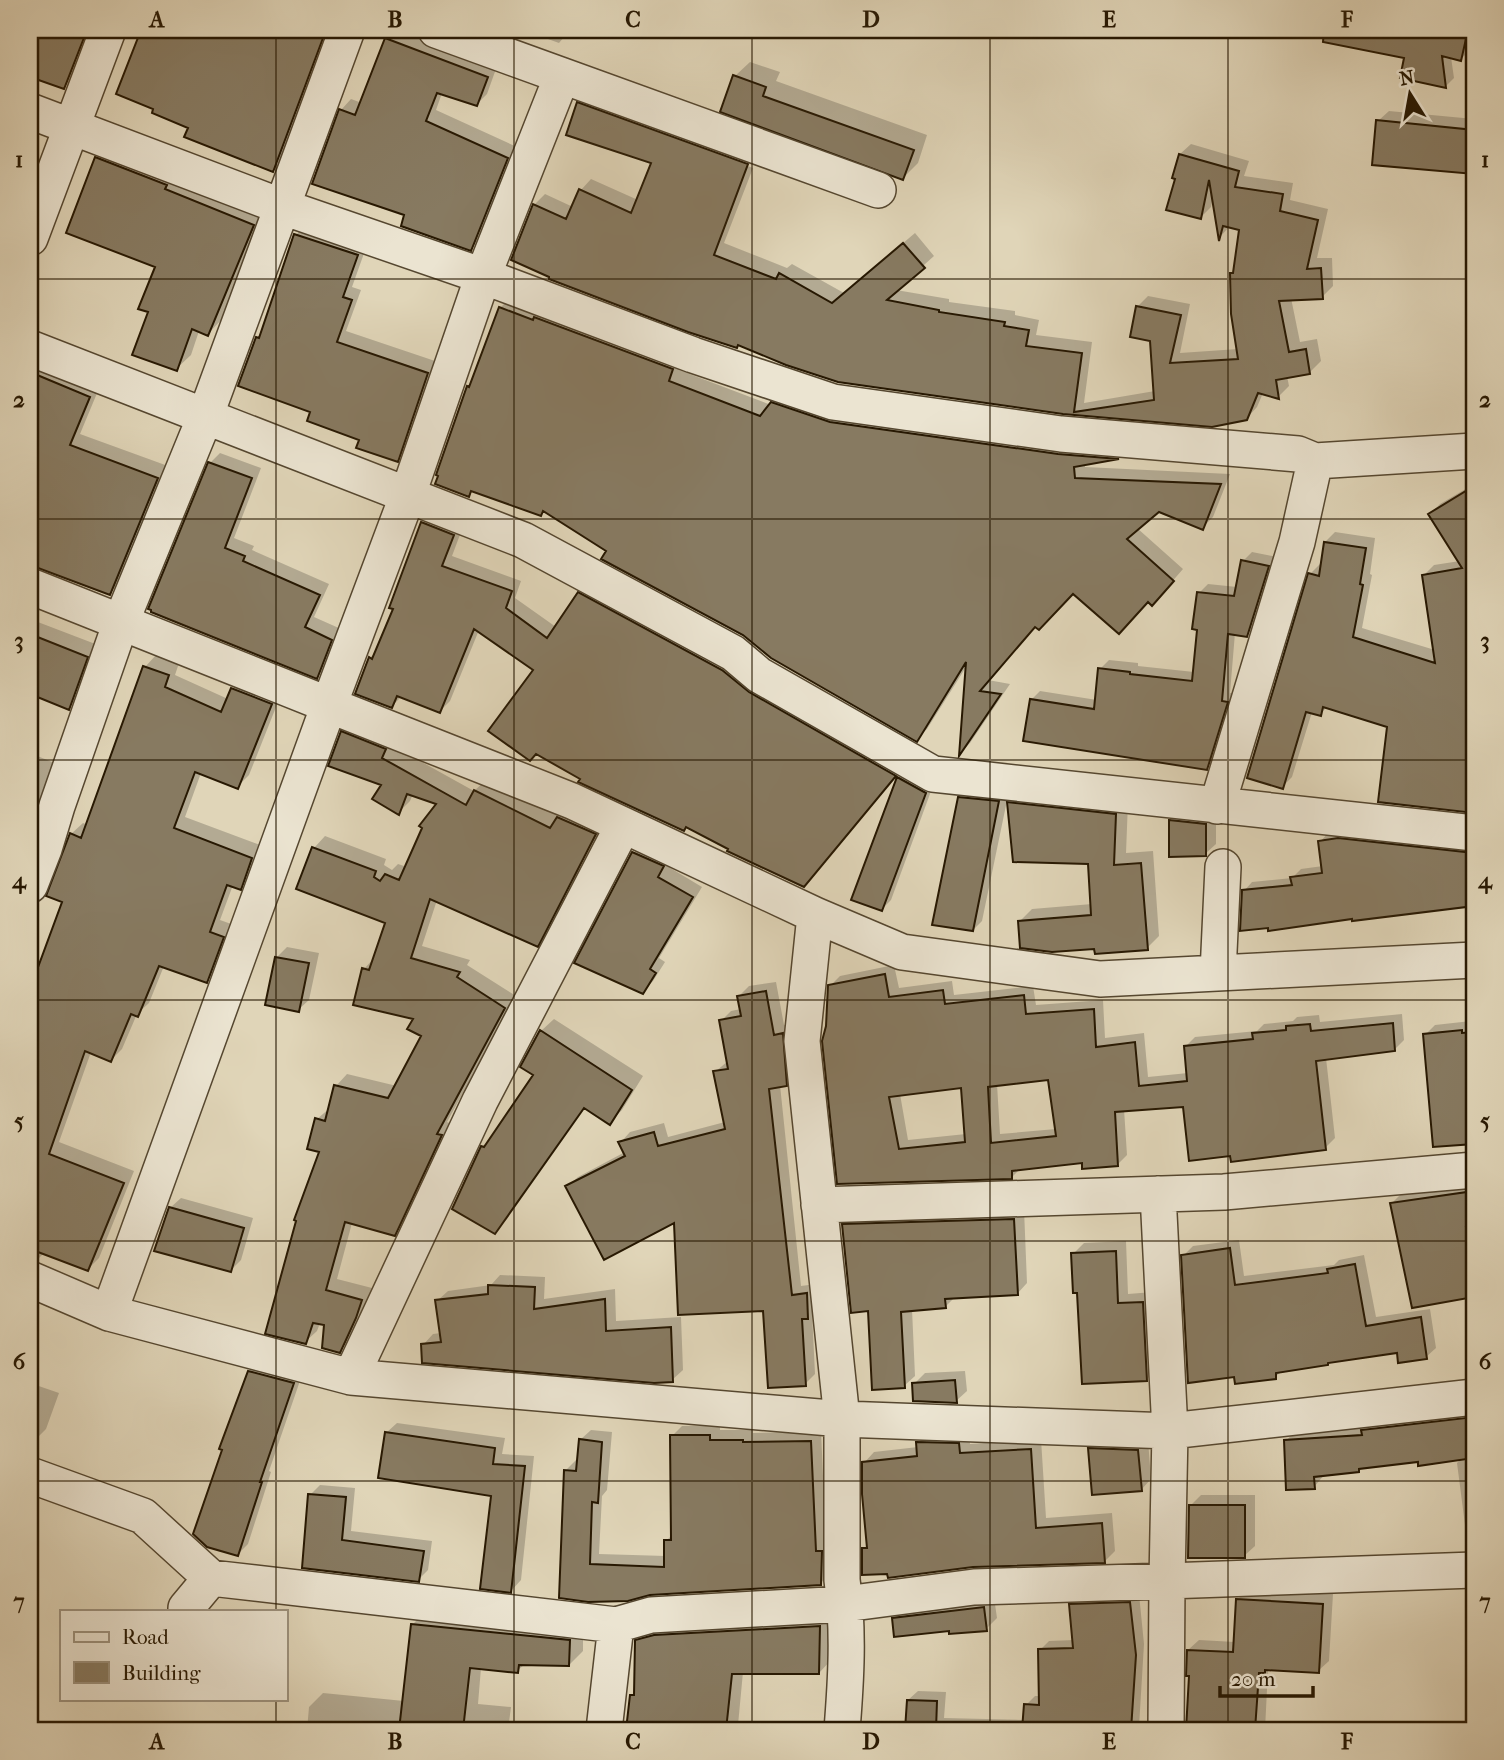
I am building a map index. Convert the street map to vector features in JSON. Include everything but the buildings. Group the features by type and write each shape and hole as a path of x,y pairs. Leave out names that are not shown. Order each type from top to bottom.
{"street":[{"path":"30,238 107,30"},
{"path":"30,885 121,622 205,417 347,30"},
{"path":"436,30 878,190"},
{"path":"109,1313 407,497 483,276 562,76"},
{"path":"30,111 283,207 483,276 693,355 833,402 1061,434 1298,454 1312,478 1297,542 1217,806"},
{"path":"30,348 523,540 733,653 759,675 933,774 1474,832"},
{"path":"1312,478 1474,451"},
{"path":"30,586 572,801 815,915 902,952 1100,979 1474,960"},
{"path":"351,1377 480,1101 623,826"},
{"path":"1218,973 1223,867"},
{"path":"815,915 802,1041 842,1419 842,1580 847,1671 842,1730"},
{"path":"819,1205 1224,1192 1474,1170"},
{"path":"1158,1194 1170,1430 1166,1730"},
{"path":"30,1279 109,1313 351,1377 842,1419 1170,1430 1474,1397"},
{"path":"30,1475 143,1516 211,1578 616,1625 651,1615 845,1604 974,1587 1474,1570"},
{"path":"186,1608 211,1578"},
{"path":"604,1730 616,1625"}]}
